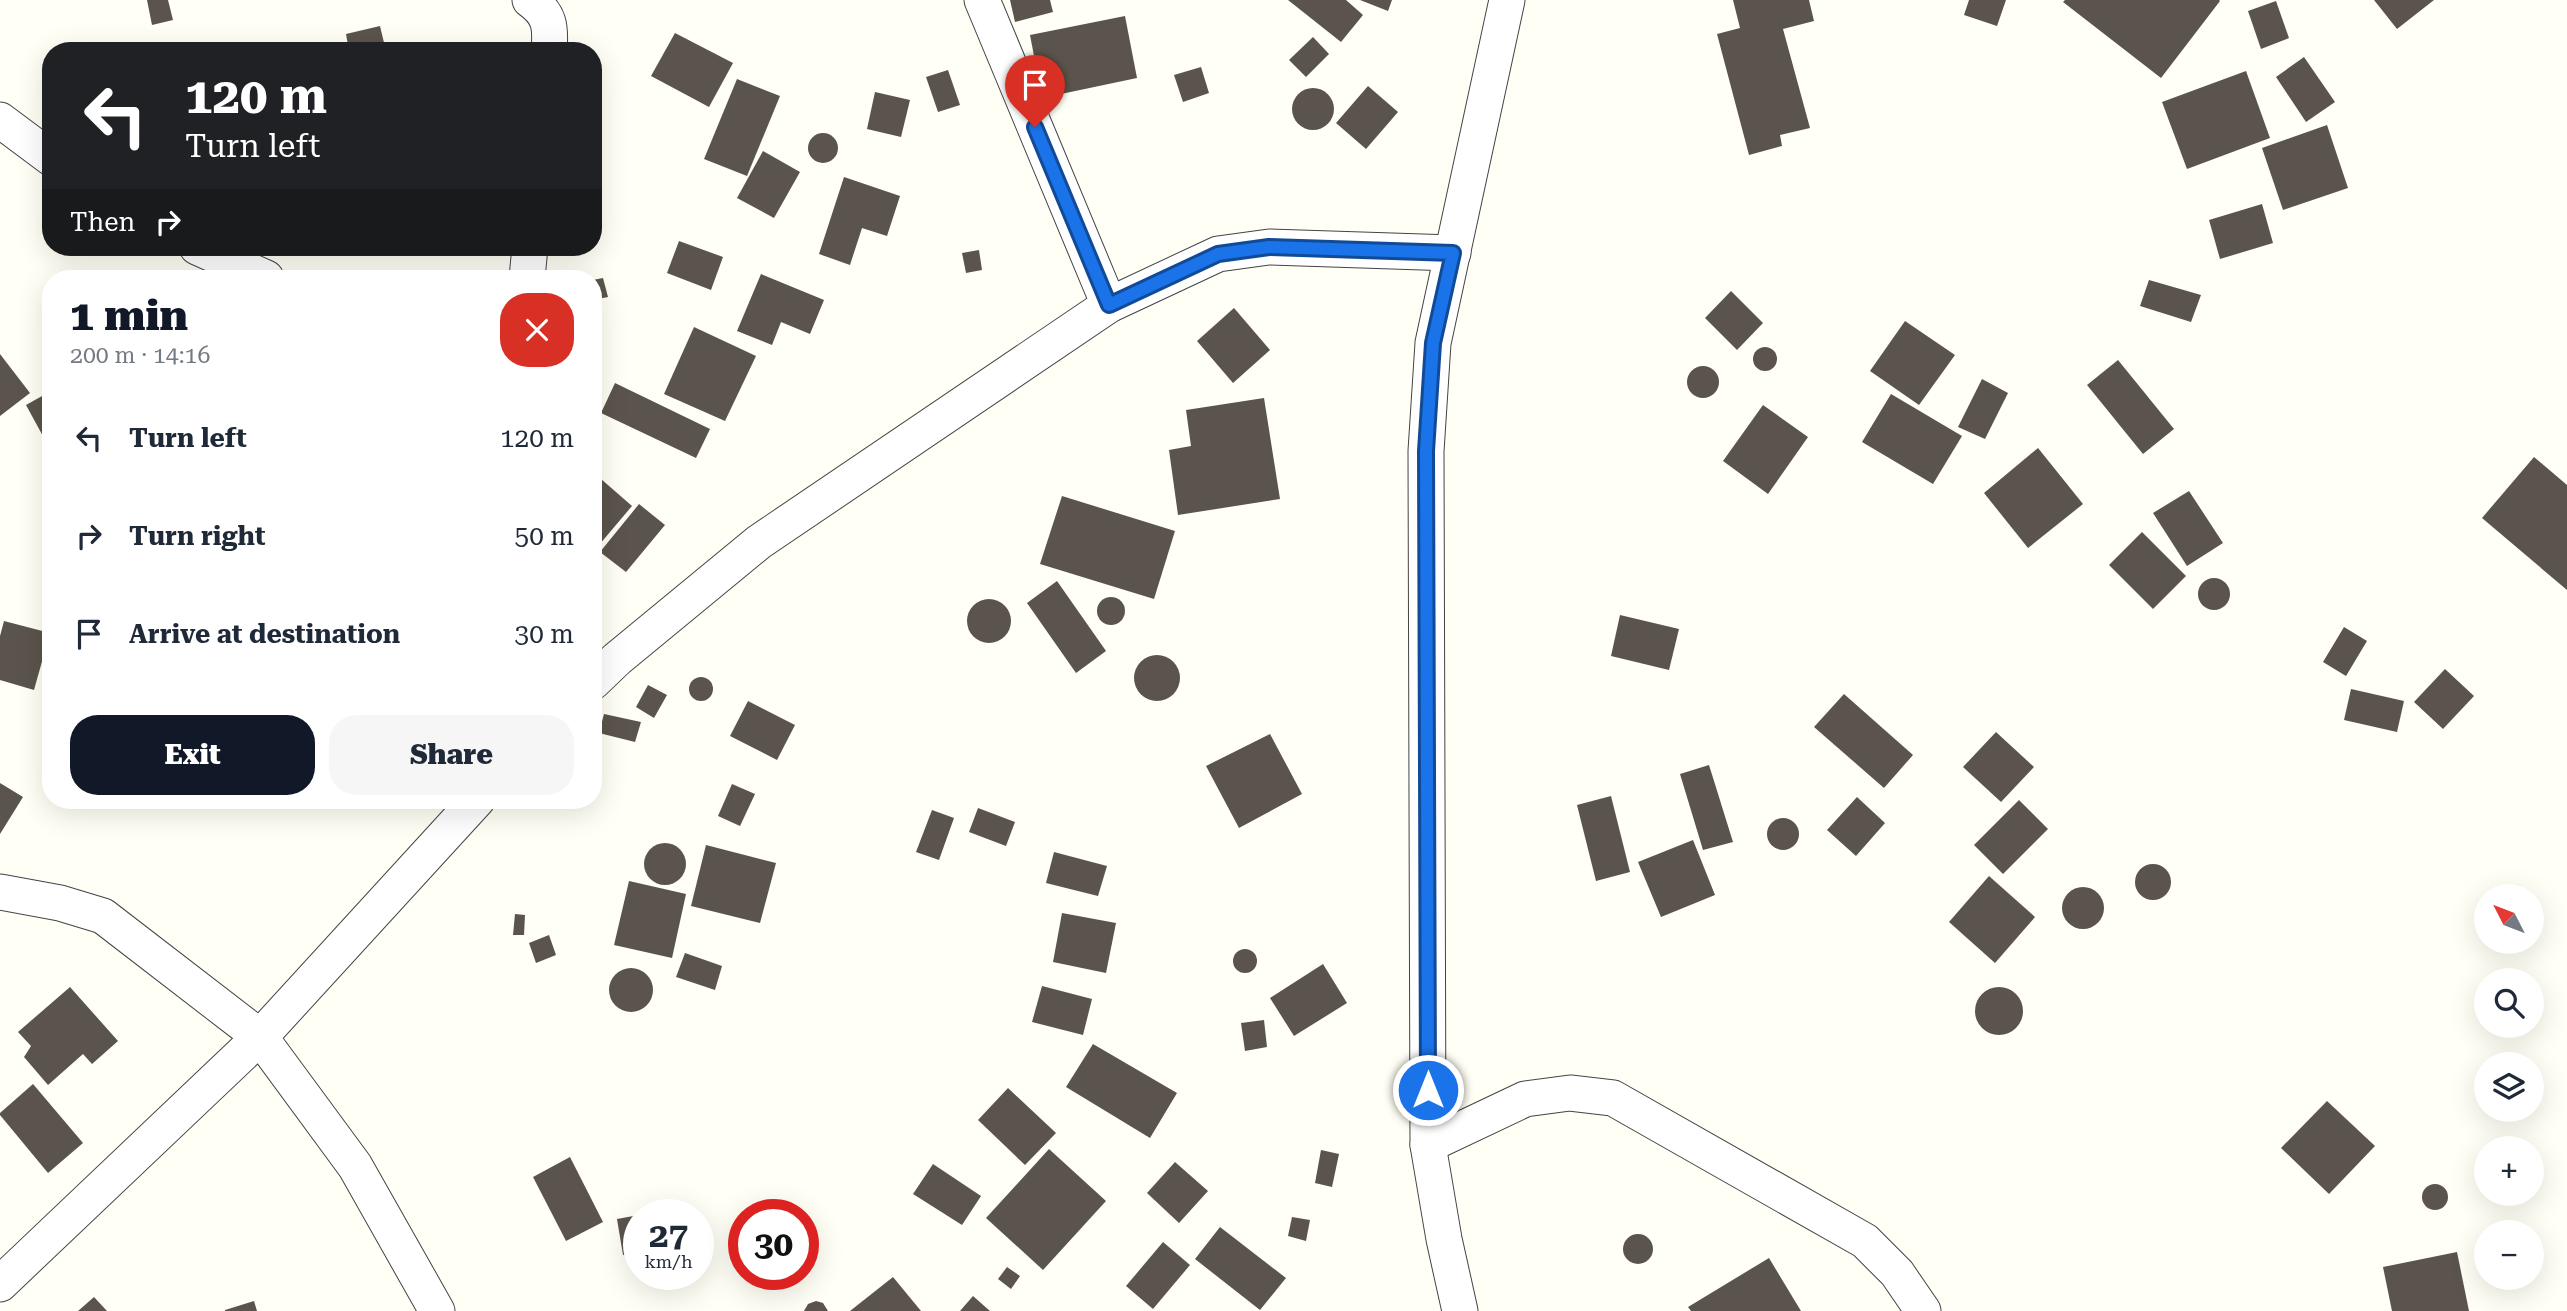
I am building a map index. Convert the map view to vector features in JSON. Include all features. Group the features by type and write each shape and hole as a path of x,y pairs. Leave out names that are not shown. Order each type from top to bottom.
{"street":[{"path":"530,0 544,10 551,32 550,42"},
{"path":"982,0 1109,305"},
{"path":"1460,1311 1428,1145 1426,451 1433,343 1507,0"},
{"path":"0,120 42,151"},
{"path":"602,673 759,542 1109,305 1218,254 1269,247 1453,253"},
{"path":"217,256 247,270"},
{"path":"0,1284 260,1037 469,809"},
{"path":"0,892 60,903 103,916 260,1037 355,1166 437,1311"},
{"path":"1428,1145 1525,1100 1570,1093 1613,1098 1865,1241 1897,1273 1923,1311"}],"building":[{"path":"147,0 168,0 173,20 152,25"},
{"path":"1010,0 1050,0 1053,12 1015,22"},
{"path":"1288,0 1346,0 1363,15 1341,42"},
{"path":"1360,0 1392,0 1388,11"},
{"path":"1733,0 1809,0 1814,21 1783,29 1810,128 1780,135 1782,146 1749,155 1717,34 1740,28"},
{"path":"1969,0 2006,0 1997,26 1964,15"},
{"path":"2374,0 2434,0 2397,29"},
{"path":"2220,1 2161,78 2063,2"},
{"path":"2276,1 2289,38 2261,49 2248,11"},
{"path":"1125,16 1137,78 1042,98 1030,35"},
{"path":"380,26 384,42 347,42 346,34"},
{"path":"675,33 733,63 709,107 651,76"},
{"path":"1313,37 1329,54 1306,77 1289,60"},
{"path":"2304,57 2335,102 2306,122 2276,77"},
{"path":"1201,67 1209,93 1183,102 1174,75"},
{"path":"948,70 960,105 938,112 926,77"},
{"path":"2246,71 2270,138 2187,169 2162,102"},
{"path":"737,79 780,96 747,176 704,159"},
{"path":"1368,86 1398,112 1366,149 1336,123"},
{"path":"1313,88 1328,94 1334,109 1328,124 1313,130 1298,124 1292,109 1298,94"},
{"path":"875,92 910,100 901,137 867,129"},
{"path":"2327,125 2348,188 2283,210 2262,148"},
{"path":"823,133 834,137 838,148 834,159 823,163 812,159 808,148 812,137"},
{"path":"763,151 800,172 774,218 737,198"},
{"path":"844,177 900,196 887,236 862,228 850,265 819,254"},
{"path":"2262,204 2273,243 2220,259 2209,220"},
{"path":"679,241 723,257 711,290 667,273"},
{"path":"979,250 982,270 966,273 962,253"},
{"path":"761,274 824,300 810,334 781,322 772,345 737,331"},
{"path":"602,278 608,297 602,298"},
{"path":"2149,280 2201,295 2191,322 2140,306"},
{"path":"1731,291 1763,323 1737,350 1705,318"},
{"path":"1234,308 1270,350 1233,383 1197,341"},
{"path":"1905,321 1955,355 1919,405 1870,371"},
{"path":"694,327 756,356 725,421 664,394"},
{"path":"1765,347 1773,351 1777,359 1773,367 1765,371 1757,367 1753,359 1757,351"},
{"path":"0,354 30,393 0,416"},
{"path":"2118,360 2174,429 2143,454 2087,385"},
{"path":"1703,366 1714,371 1719,382 1714,393 1703,398 1692,393 1687,382 1692,371"},
{"path":"1982,379 2008,393 1985,439 1958,427"},
{"path":"615,383 710,429 696,458 602,413"},
{"path":"1891,394 1962,436 1933,484 1862,442"},
{"path":"42,396 42,434 26,405"},
{"path":"1264,398 1280,499 1178,515 1169,450 1191,446 1186,410"},
{"path":"1763,405 1808,437 1768,494 1723,461"},
{"path":"2038,448 2083,504 2028,548 1984,493"},
{"path":"2534,457 2567,485 2567,590 2482,518"},
{"path":"602,480 632,506 602,541"},
{"path":"2189,491 2223,543 2187,566 2153,513"},
{"path":"1062,496 1175,531 1154,599 1040,564"},
{"path":"639,504 665,525 626,572 602,554 602,550"},
{"path":"2142,532 2186,576 2153,609 2109,565"},
{"path":"2214,578 2225,583 2230,594 2225,605 2214,610 2203,605 2198,594 2203,583"},
{"path":"1057,581 1106,651 1076,673 1027,603"},
{"path":"1111,597 1121,601 1125,611 1121,621 1111,625 1101,621 1097,611 1101,601"},
{"path":"989,599 1004,606 1011,621 1004,636 989,643 974,636 967,621 974,606"},
{"path":"1620,615 1679,629 1669,670 1611,656"},
{"path":"4,621 42,631 42,662 34,690 0,680 0,636"},
{"path":"2344,627 2367,641 2346,676 2323,662"},
{"path":"1157,655 1173,662 1180,678 1173,694 1157,701 1141,694 1134,678 1141,662"},
{"path":"2445,669 2474,696 2443,729 2414,702"},
{"path":"701,677 712,684 713,689 706,700 701,701 690,694 689,689 696,678"},
{"path":"648,685 667,695 654,718 636,707"},
{"path":"2351,689 2404,701 2397,732 2344,720"},
{"path":"1844,694 1913,755 1884,788 1814,727"},
{"path":"748,701 795,725 777,760 730,736"},
{"path":"604,714 641,722 635,742 602,734"},
{"path":"1996,732 2034,767 2001,802 1963,767"},
{"path":"1270,734 1302,794 1239,828 1206,766"},
{"path":"1709,765 1733,842 1703,850 1680,774"},
{"path":"0,783 23,797 0,834"},
{"path":"732,784 755,794 740,826 718,816"},
{"path":"1611,796 1630,872 1596,881 1577,805"},
{"path":"1857,797 1885,823 1856,856 1827,830"},
{"path":"2019,800 2048,829 2003,874 1974,845"},
{"path":"978,808 1015,822 1006,846 969,832"},
{"path":"932,810 954,818 939,860 916,852"},
{"path":"1783,818 1795,822 1799,834 1795,846 1783,850 1771,846 1767,834 1771,822"},
{"path":"1693,840 1715,895 1661,917 1638,862"},
{"path":"665,843 680,849 686,864 680,879 665,885 650,879 644,864 650,849"},
{"path":"706,845 776,863 760,923 691,906"},
{"path":"1054,852 1107,866 1098,896 1046,883"},
{"path":"2153,864 2165,870 2171,882 2165,894 2153,900 2141,894 2135,882 2141,870"},
{"path":"1989,876 2035,917 1995,963 1949,922"},
{"path":"629,881 686,894 672,958 614,945"},
{"path":"2083,887 2098,893 2104,908 2098,923 2083,929 2068,923 2062,908 2068,893"},
{"path":"1062,913 1116,923 1106,973 1053,962"},
{"path":"515,914 525,915 524,935 513,935"},
{"path":"549,935 556,955 536,963 529,943"},
{"path":"1245,949 1256,956 1257,961 1250,972 1245,973 1234,966 1233,961 1240,950"},
{"path":"685,953 722,966 715,990 676,977"},
{"path":"1323,964 1347,1003 1294,1036 1270,998"},
{"path":"631,968 646,975 653,990 646,1005 631,1012 616,1005 609,990 616,975"},
{"path":"1042,986 1092,999 1083,1035 1032,1022"},
{"path":"70,987 118,1041 92,1064 83,1054 48,1085 24,1057 31,1046 18,1032"},
{"path":"1999,987 2016,994 2023,1011 2016,1028 1999,1035 1982,1028 1975,1011 1982,994"},
{"path":"1264,1020 1267,1047 1245,1051 1241,1023"},
{"path":"1093,1044 1177,1093 1150,1138 1066,1087"},
{"path":"33,1084 83,1143 48,1173 0,1115"},
{"path":"1008,1088 1056,1133 1025,1165 978,1120"},
{"path":"2327,1101 2375,1146 2329,1194 2281,1148"},
{"path":"1049,1149 1106,1201 1043,1270 986,1218"},
{"path":"1321,1150 1339,1154 1332,1187 1315,1183"},
{"path":"570,1157 603,1222 566,1241 533,1177"},
{"path":"1175,1162 1208,1191 1179,1223 1147,1193"},
{"path":"933,1164 981,1196 962,1225 913,1194"},
{"path":"2435,1184 2444,1188 2448,1197 2444,1206 2435,1210 2426,1206 2422,1197 2426,1188"},
{"path":"1292,1217 1310,1220 1306,1241 1288,1236"},
{"path":"623,1218 623,1255 617,1219"},
{"path":"1220,1227 1286,1278 1260,1310 1195,1259"},
{"path":"1638,1234 1644,1235 1652,1243 1652,1255 1644,1263 1638,1264 1632,1263 1624,1255 1623,1249 1624,1243 1632,1235"},
{"path":"1163,1242 1190,1265 1153,1309 1126,1286"},
{"path":"2457,1252 2469,1311 2392,1311 2383,1267"},
{"path":"1769,1258 1801,1311 1691,1311 1688,1307"},
{"path":"1007,1267 1020,1276 1011,1289 998,1279"},
{"path":"893,1277 921,1311 850,1311"},
{"path":"973,1296 990,1311 960,1311"},
{"path":"94,1297 107,1311 78,1311"},
{"path":"254,1301 257,1311 225,1311 225,1310"},
{"path":"816,1301 823,1303 828,1311 804,1311 808,1304"}],"route":[{"path":"1035,127 1109,305 1218,254 1269,247 1453,253 1433,343 1426,451 1428,1090"}]}
